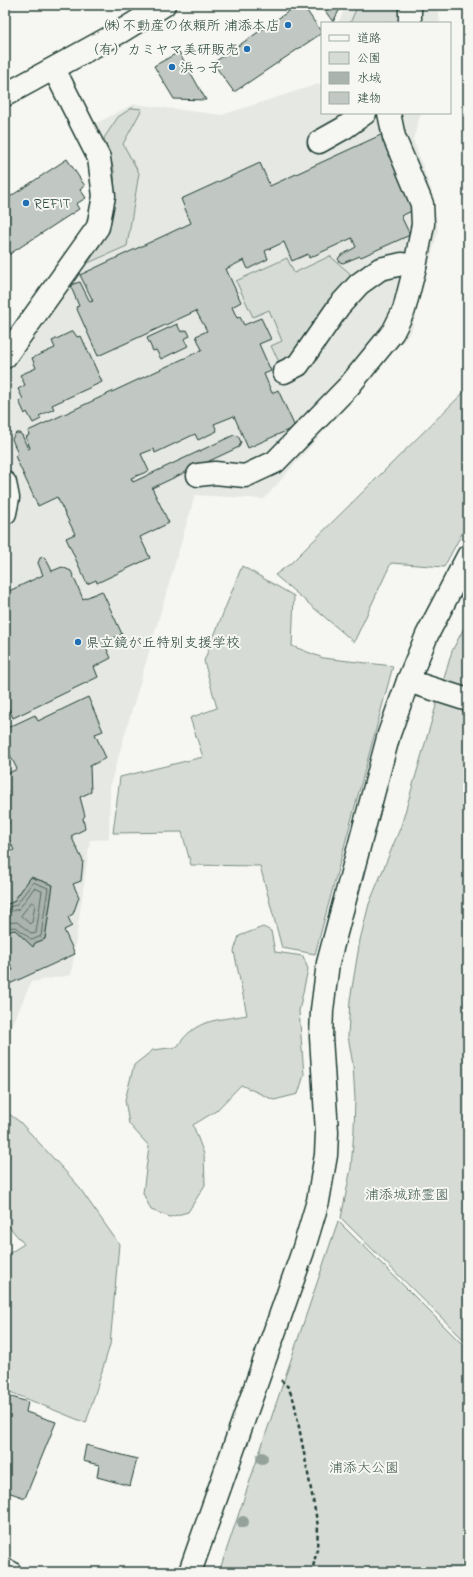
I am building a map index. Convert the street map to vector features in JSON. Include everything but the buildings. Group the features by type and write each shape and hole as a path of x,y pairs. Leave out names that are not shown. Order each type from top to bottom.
{"street":[{"path":"5,95 120,32 164,5"},
{"path":"410,5 410,22"},
{"path":"5,357 98,227 104,196 99,158 54,69"},
{"path":"319,142 344,128 364,114"},
{"path":"198,475 215,473 245,476 274,462 349,386 393,332 404,310 415,267 423,224 422,204 394,137 389,114"},
{"path":"284,372 298,365 339,306 359,284 380,269 402,264 415,267"},
{"path":"5,483 8,498 5,513"},
{"path":"190,1572 310,1232 323,1179 327,1132 321,1037 322,1010 328,963 389,734 408,681 427,635 468,556"},
{"path":"408,681 468,700"},
{"path":"5,1570 10,1572"}],"path":[{"path":"261,1372 285,1383 291,1392 294,1401 318,1526 317,1549 312,1572"}],"shaded area":[{"path":"347,5 437,5 440,22 338,22"},
{"name":"県立鏡が丘特別支援学校","path":"321,83 321,114 421,114 413,139 431,189 438,231 411,332 264,499 195,495 110,785 109,839 90,840 71,975 31,982 5,1042 5,340 75,245 89,219 94,196 89,165 75,134 134,104 222,115"}],"green space":[{"path":"358,5 405,5 403,22 350,22"},
{"path":"132,108 142,109 123,144 139,173 127,246 88,263 102,242 110,222 115,196 114,170 104,138 118,117"},
{"path":"330,256 353,276 329,300 307,332 293,356 279,362 271,346 282,341 269,310 253,317 236,281 287,258 294,273"},
{"path":"468,388 468,522 444,567 391,563 354,642 275,575 291,563"},
{"path":"242,566 294,596 292,646 323,658 393,666 315,954 282,948 260,866 191,865 182,832 113,833 120,777 203,757 190,718 217,708 204,661"},
{"name":"浦添城跡霊園","path":"468,620 468,1344 341,1218 351,1168 354,1130 355,1099 353,1065 348,1036 350,1000 360,940 369,904 401,826 452,651"},
{"path":"263,927 271,931 275,952 303,956 308,969 299,1011 304,1075 298,1094 274,1100 241,1085 216,1111 193,1125 204,1154 205,1185 188,1212 170,1217 151,1210 143,1193 149,1146 129,1124 125,1100 134,1065 153,1050 177,1047 192,1031 208,1022 247,1015 234,951 239,936"},
{"path":"5,1111 20,1122 76,1183 119,1244 110,1345 86,1423 5,1390 5,1256 24,1244 5,1222"},
{"name":"浦添大公園","path":"338,1221 468,1350 468,1572 219,1572"}],"water":[{"path":"31,877 53,885 45,939 35,943 33,947 15,931 5,932 5,905 13,902"}],"place":[{"name":"㈱ 不動産の依頼所 浦添本店","path":"288,25"},
{"name":"（有）カミヤマ美研販売","path":"247,49"},
{"name":"浜っ子","path":"172,67"},
{"name":"REFIT","path":"26,203"},
{"name":"県立鏡が丘特別支援学校","path":"78,642"}]}
